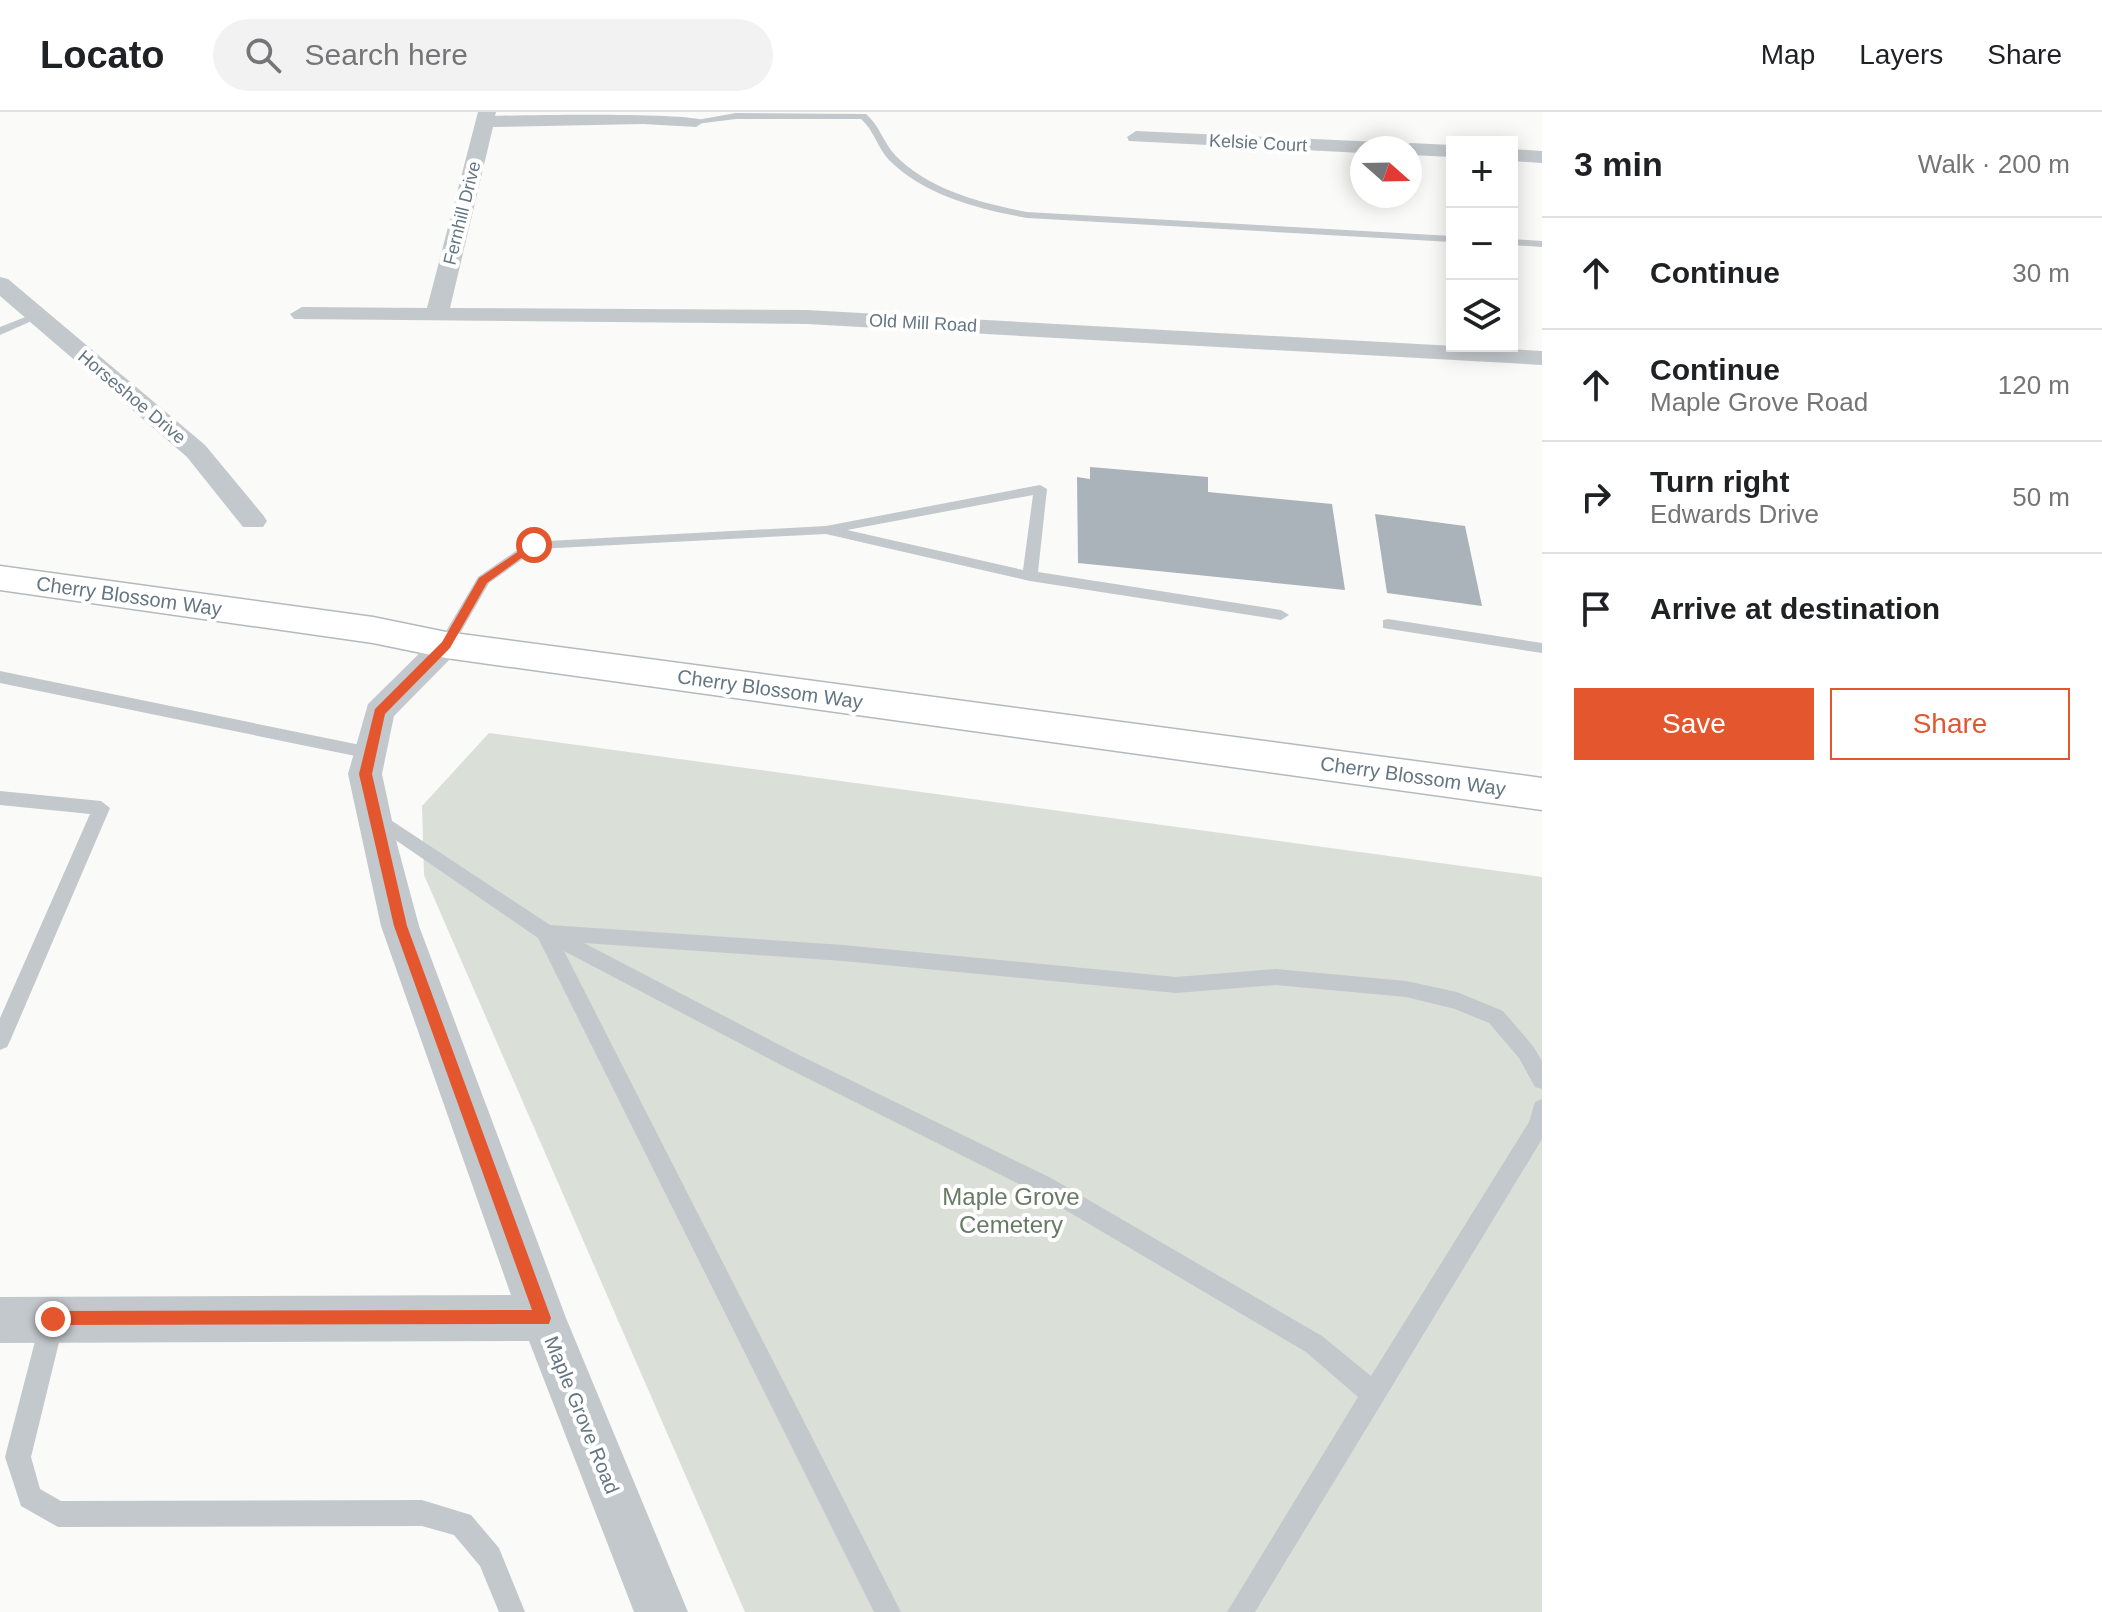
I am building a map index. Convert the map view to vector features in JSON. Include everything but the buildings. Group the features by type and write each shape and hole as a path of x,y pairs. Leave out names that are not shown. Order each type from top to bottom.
{"highway":[{"name":"Cherry Blossom Way","path":"0,578 373,630 446,645 1542,794"}],"street":[{"path":"486,117 696,121"},
{"name":"Fernhill Drive","path":"437,314 486,117"},
{"name":"Kelsie Court","path":"1136,137 1350,147"},
{"path":"1422,150 1446,151"},
{"path":"1518,155 1542,157"},
{"name":"Horseshoe Drive","path":"0,284 196,451 253,521"},
{"name":"Old Mill Road","path":"302,314 807,317 1542,358"},
{"name":"Maple Grove Road","path":"446,645 379,712 365,774 374,816 400,926 543,1318 661,1612"},
{"path":"0,1320 543,1318"}],"lane":[{"path":"696,121 736,116 863,116 878,127 891,156 922,177 982,207 1027,215 1446,239"},
{"path":"1518,242 1542,244"},
{"path":"0,331 37,316"},
{"path":"446,645 483,580 534,545 826,530 1040,489 1030,576"},
{"path":"826,530 1030,576 1281,615"},
{"path":"1388,624 1542,648"},
{"path":"0,677 370,753"},
{"path":"0,798 101,808 0,1041"},
{"path":"374,816 545,932 788,1059 1043,1185 1314,1344 1373,1393"},
{"path":"545,932 843,953 1176,985 1276,977 1406,989 1457,1001 1496,1017 1526,1052 1542,1080"},
{"path":"545,932 888,1612"},
{"path":"1240,1612 1539,1125 1542,1109"},
{"path":"53,1319 18,1457 30,1497 58,1514 422,1513 462,1524 490,1557 512,1612"}],"green space":[{"name":"Maple Grove Cemetery","path":"489,733 1542,877 1542,1612 745,1612 424,875 422,806"}],"route":[{"path":"53,1319 543,1318 400,926 365,774 379,712 446,645 483,580 534,545"}]}
